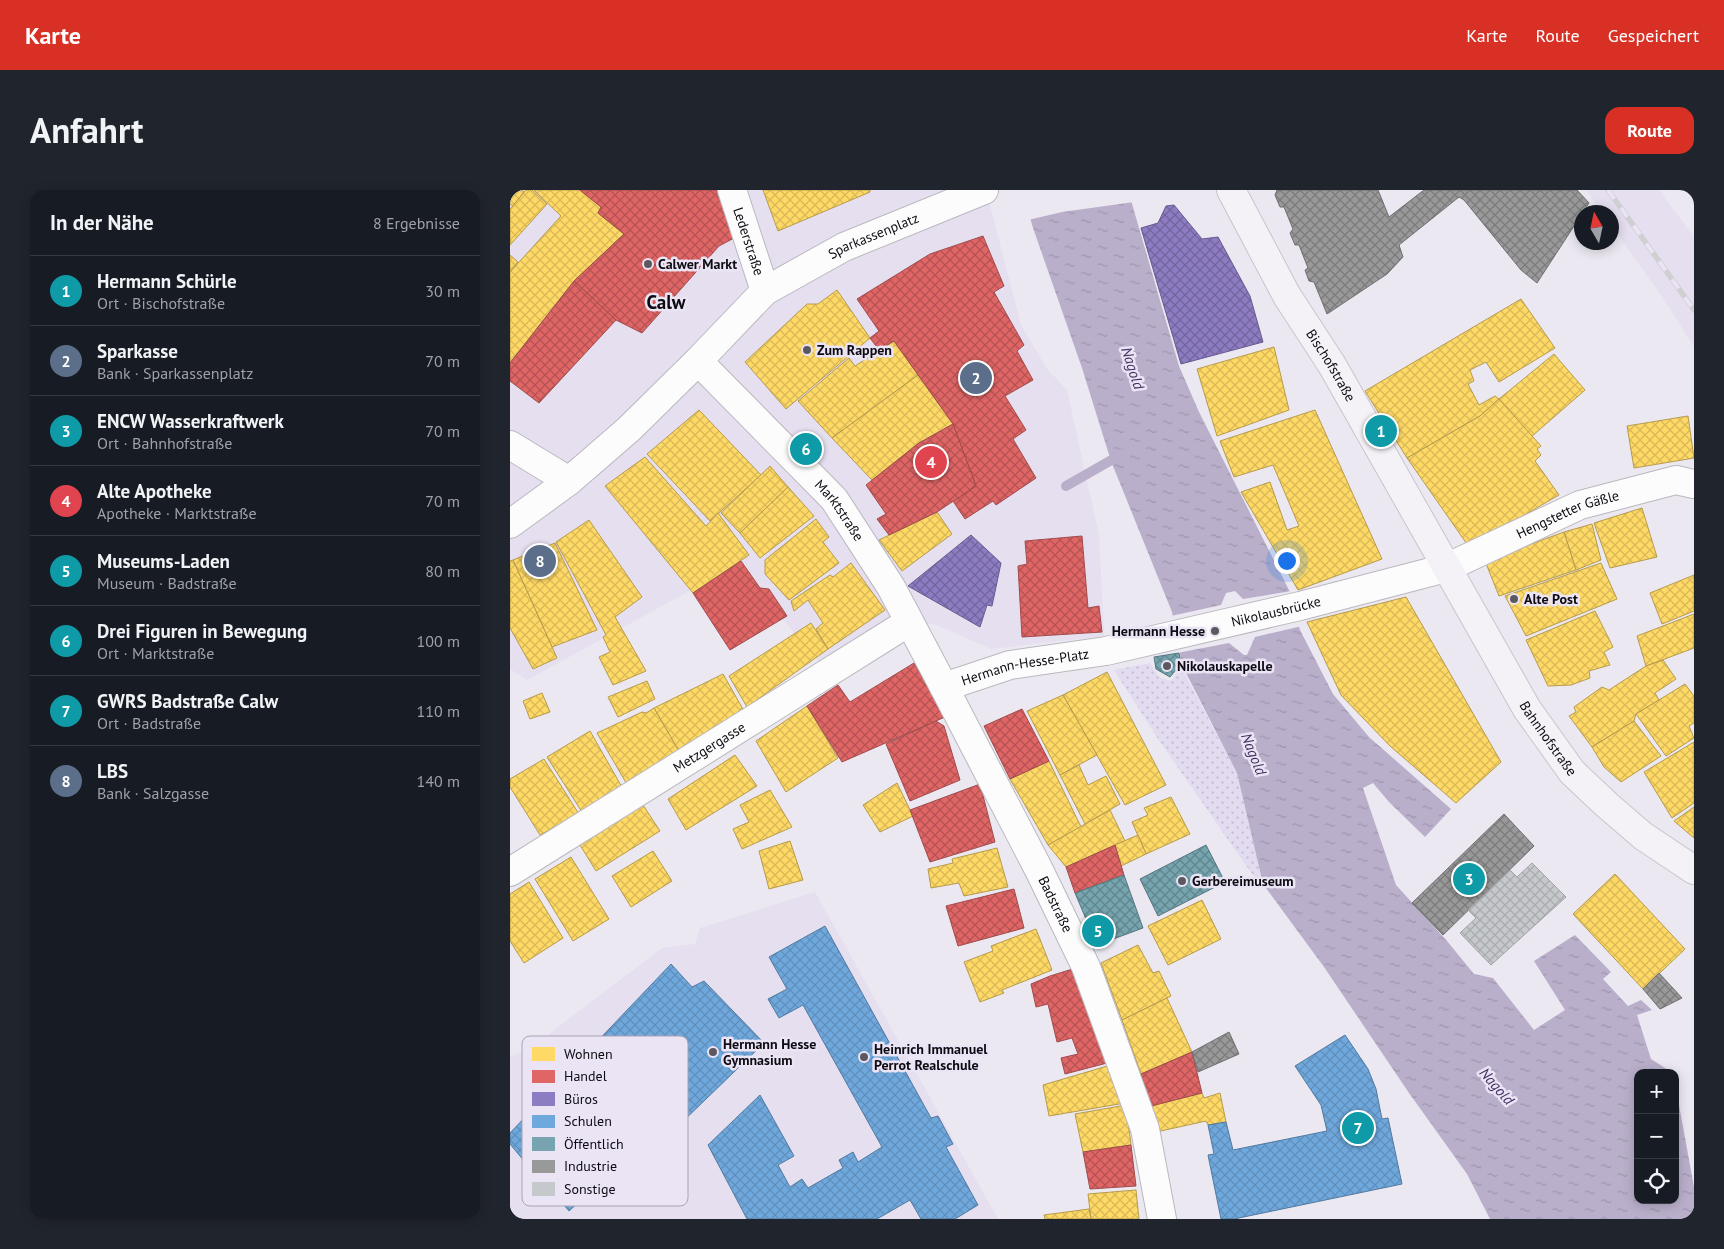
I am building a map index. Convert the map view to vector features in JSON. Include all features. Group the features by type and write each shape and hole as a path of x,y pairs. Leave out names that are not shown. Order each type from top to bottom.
{"main road":[{"name":"Bischofstraße","path":"1231,190 1287,296 1332,365 1446,568"},
{"name":"Bahnhofstraße","path":"1446,568 1527,709 1572,772 1643,836 1694,870"}],"street":[{"name":"Lederstraße","path":"732,190 765,291"},
{"name":"Sparkassenplatz","path":"765,291 844,247 984,190"},
{"path":"510,524 569,481 629,429 765,291"},
{"name":"Marktstraße","path":"698,361 834,499 891,586 944,686"},
{"path":"510,446 569,481"},
{"name":"Hengstetter Gäßle","path":"1446,568 1580,505 1676,480 1694,484"},
{"name":"Nikolausbrücke","path":"1106,651 1300,606 1446,568"},
{"name":"Metzgergasse","path":"510,872 910,622"},
{"name":"Hermann-Hesse-Platz","path":"944,686 1010,665 1106,651"},
{"name":"Badstraße","path":"944,686 1039,870 1086,967 1145,1129 1162,1219"}],"shaded area":[{"path":"510,190 986,190 1021,325 1047,369 1067,390 1099,535 1104,636 991,649 932,623 836,682 737,565 527,680 510,669"},
{"path":"1586,190 1659,190 1694,237 1694,347 1663,298 1619,236 1619,205 1597,205"},
{"path":"1150,663 1159,677 1171,681 1181,667 1237,773 1263,884 1259,884 1160,742 1114,670"},
{"name":"Hermann Hesse Gymnasium","path":"815,892 998,1219 510,1219 510,1057 522,1052 522,1206 688,1206 688,1036 546,1036 662,948 695,944 700,928"}],"water":[{"name":"Nagold","path":"1022,190 1128,190 1179,366 1199,412 1289,590 1300,630 1333,694 1369,737 1451,809 1425,837 1389,802 1373,783 1363,788 1396,885 1474,974 1493,978 1534,1030 1565,1010 1534,961 1575,935 1611,972 1603,979 1628,1006 1641,1000 1652,1010 1637,1015 1651,1059 1667,1069 1634,1069 1634,1204 1679,1204 1679,1105 1694,1187 1694,1219 1490,1219 1467,1174 1409,1093 1324,967 1263,884 1237,773 1182,665 1172,612 1111,461 1082,368 1033,228"}],"pier":[{"path":"1019,190 1131,190 1134,202 1062,212 1028,220"},
{"path":"1235,591 1243,599 1292,591 1302,626 1255,637 1247,655 1244,655 1229,643 1177,653 1171,616 1221,605 1226,593"}],"building: Wohnen":[{"path":"510,190 522,190 524,192 513,206 510,204"},
{"path":"526,190 532,190 547,204 510,245 510,209"},
{"path":"534,190 580,190 601,207 598,213 624,234 574,281 510,363 510,272 561,216"},
{"path":"763,190 870,190 870,192 778,231"},
{"path":"510,255 518,262 510,272"},
{"name":"Zum Rappen","path":"837,290 870,338 786,409 745,362 807,304 818,304"},
{"path":"1521,299 1555,348 1499,382 1486,362 1470,370 1474,381 1468,384 1479,405 1495,396 1499,399 1480,416 1407,458 1365,391"},
{"path":"894,341 918,375 832,438 798,401 849,358 855,366"},
{"path":"1274,347 1289,410 1217,436 1197,369"},
{"path":"1554,354 1585,390 1531,437 1499,399"},
{"path":"918,375 953,424 919,443 872,480 832,438"},
{"path":"1499,399 1541,446 1537,449 1541,455 1535,461 1559,495 1469,547 1407,458 1480,416"},
{"path":"699,410 761,475 710,521 647,454"},
{"path":"1315,410 1382,559 1298,590 1241,492 1270,482 1287,530 1299,526 1273,465 1234,477 1220,441"},
{"path":"1688,416 1694,458 1634,468 1627,426"},
{"path":"645,457 706,526 718,513 749,555 693,593 605,486"},
{"path":"770,466 788,487 740,533 721,513"},
{"path":"788,487 814,516 760,558 740,533"},
{"path":"1642,508 1657,557 1610,568 1594,523"},
{"path":"937,512 952,534 902,571 879,540"},
{"path":"816,519 829,537 823,542 839,563 789,600 765,574 765,560"},
{"path":"589,520 642,597 615,617 646,671 613,685 599,657 610,652 603,637 606,635 556,542"},
{"path":"1592,524 1601,560 1576,570 1564,532"},
{"path":"1564,532 1576,570 1499,596 1485,561"},
{"path":"555,543 597,630 552,647 513,560"},
{"path":"513,560 557,658 533,669 510,628 510,561"},
{"path":"851,563 885,610 828,649 816,629 823,623 808,600 794,611 791,601 830,575 833,577"},
{"path":"1601,563 1617,599 1526,636 1505,596"},
{"path":"1694,575 1694,611 1662,624 1650,593"},
{"path":"1406,597 1501,762 1456,803 1390,746 1341,695 1307,622"},
{"path":"1595,611 1613,647 1604,652 1610,665 1589,671 1590,678 1571,685 1548,686 1526,640"},
{"path":"1694,614 1694,648 1646,666 1637,636"},
{"path":"811,623 828,649 747,707 729,676"},
{"path":"1663,660 1676,679 1655,693 1659,700 1636,714 1634,721 1592,747 1569,716 1576,712 1574,707 1602,687 1609,690 1646,666"},
{"path":"1107,672 1166,785 1125,805 1063,695"},
{"path":"723,674 744,711 680,753 654,708"},
{"path":"647,681 655,699 618,717 608,697"},
{"path":"1685,684 1694,696 1694,723 1689,726 1694,738 1666,756 1636,714"},
{"path":"542,693 550,712 530,719 523,701"},
{"path":"1063,695 1097,755 1060,775 1027,711"},
{"path":"807,706 838,758 786,792 756,741"},
{"path":"654,708 680,753 628,786 597,733"},
{"path":"1634,721 1661,756 1621,782 1604,767 1592,747"},
{"path":"590,731 623,789 582,812 547,757"},
{"path":"1694,742 1694,803 1672,818 1644,772"},
{"path":"735,755 757,786 686,830 668,799"},
{"path":"544,759 579,814 540,835 510,787 510,779"},
{"path":"1049,761 1081,827 1048,845 1010,779"},
{"path":"1079,765 1088,785 1106,776 1120,804 1085,824 1060,775"},
{"path":"897,783 913,816 880,832 863,805"},
{"path":"770,790 792,827 742,849 733,829 749,822 740,805"},
{"path":"1171,797 1190,834 1146,854 1132,822 1148,815 1144,808"},
{"path":"643,805 660,831 596,871 580,845"},
{"path":"1694,807 1694,838 1674,821"},
{"path":"1110,810 1125,841 1066,867 1048,845"},
{"path":"1138,835 1146,854 1121,866 1115,845"},
{"path":"790,841 803,880 769,889 759,851"},
{"path":"997,848 1008,887 964,896 959,883 931,888 928,869 953,863 952,859"},
{"path":"653,851 672,881 631,907 612,876"},
{"path":"571,857 609,919 573,941 535,879"},
{"path":"1615,874 1685,949 1643,989 1573,914"},
{"path":"529,882 563,938 524,963 510,941 510,894"},
{"path":"1202,900 1221,939 1168,965 1148,926"},
{"path":"1036,929 1052,970 1002,990 1004,993 980,1002 964,962 993,951 991,946"},
{"path":"1138,945 1153,973 1159,971 1171,996 1122,1020 1101,963"},
{"path":"1167,998 1192,1052 1141,1074 1122,1020"},
{"path":"1114,1064 1125,1103 1049,1116 1043,1085"},
{"path":"1202,1093 1204,1098 1220,1093 1226,1122 1208,1125 1206,1121 1156,1132 1151,1106"},
{"path":"1126,1105 1131,1145 1083,1152 1075,1114"},
{"path":"1136,1190 1139,1219 1091,1219 1088,1194"},
{"path":"1089,1209 1091,1219 1045,1219 1044,1215"}],"building: Handel":[{"name":"Calwer Markt","path":"580,190 720,190 736,237 719,246 642,333 616,320 574,281 624,234 598,213 601,207"},
{"path":"983,236 1004,286 994,292 1024,345 1017,351 1033,380 1005,396 1026,430 1013,439 1036,478 996,505 993,501 965,519 953,501 976,486 953,424 894,341 879,350 870,338 879,331 857,299 930,254"},
{"path":"574,281 616,320 539,403 510,381 510,363"},
{"path":"953,424 976,486 937,512 889,535 877,519 886,514 866,485 919,443"},
{"path":"1082,536 1088,608 1099,606 1102,632 1022,637 1018,566 1027,564 1025,541"},
{"path":"741,561 760,588 769,589 787,616 730,650 693,593"},
{"path":"914,663 945,717 842,762 807,706 838,685 850,702"},
{"path":"1022,709 1049,761 1010,779 984,726"},
{"path":"936,721 944,726 960,780 910,801 886,744"},
{"path":"980,784 995,842 930,862 910,810"},
{"path":"1115,845 1124,875 1075,893 1066,867"},
{"path":"1014,889 1024,928 958,946 946,906"},
{"path":"1079,967 1111,1062 1065,1074 1061,1058 1078,1054 1072,1038 1057,1042 1048,1004 1036,1007 1031,984"},
{"path":"1192,1052 1202,1093 1151,1106 1141,1074"},
{"path":"1131,1145 1136,1186 1090,1189 1083,1152"}],"building: Büros":[{"path":"1174,205 1202,239 1218,237 1250,296 1263,342 1181,364 1141,228 1158,223 1166,206"},
{"path":"971,535 1001,563 992,606 987,605 980,627 908,586"}],"building: Schulen":[{"name":"Heinrich Immanuel Perrot Realschule","path":"825,926 931,1118 938,1116 953,1144 946,1147 978,1205 955,1219 921,1219 910,1200 877,1219 747,1219 708,1145 760,1095 794,1156 778,1165 790,1187 802,1179 808,1188 843,1168 839,1160 853,1152 858,1162 882,1147 803,1005 779,1018 768,999 787,989 769,957"},
{"path":"671,964 692,987 704,981 764,1043 688,1116 688,1036 602,1036"},
{"path":"1345,1035 1368,1069 1376,1089 1382,1119 1388,1118 1402,1184 1234,1219 1221,1219 1208,1155 1214,1154 1208,1125 1226,1122 1233,1150 1327,1131 1321,1105 1295,1066"},
{"path":"522,1120 522,1158 510,1144 510,1133"},
{"path":"565,1206 574,1206 569,1211"}],"building: Öffentlich":[{"name":"Nikolauskapelle","path":"1179,653 1181,664 1170,677 1156,669 1154,657"},
{"name":"Gerbereimuseum","path":"1206,845 1225,882 1158,916 1140,879"},
{"path":"1124,875 1143,928 1097,945 1075,893"}],"building: Industrie":[{"path":"1277,190 1378,190 1389,217 1424,190 1577,190 1589,203 1588,205 1574,205 1574,226 1537,283 1521,270 1464,200 1459,197 1399,245 1403,257 1387,274 1327,314 1314,282 1309,281 1305,270 1308,268 1299,245 1295,245 1290,233 1293,229 1284,207 1280,207 1275,195"},
{"path":"1504,814 1534,846 1443,935 1412,903"},
{"path":"1659,973 1682,998 1660,1009 1643,989"},
{"path":"1229,1032 1239,1054 1198,1072 1192,1052"}],"building: Sonstige":[{"path":"1532,863 1566,897 1491,965 1460,933 1476,918 1468,910 1510,870 1517,877"}],"waterway":[{"path":"1066,486 1122,454"}],"railway":[{"path":"1608,190 1694,310"}],"place":[{"name":"Calwer Markt","path":"648,264"},
{"name":"Zum Rappen","path":"807,350"},
{"name":"Sparkasse","path":"976,378"},
{"name":"Hermann Schürle","path":"1381,431"},
{"name":"Drei Figuren in Bewegung","path":"806,449"},
{"name":"Alte Apotheke","path":"931,462"},
{"name":"LBS","path":"540,561"},
{"name":"Alte Post","path":"1514,599"},
{"name":"Hermann Hesse","path":"1215,631"},
{"name":"Nikolauskapelle","path":"1167,666"},
{"name":"ENCW Wasserkraftwerk","path":"1469,879"},
{"name":"Gerbereimuseum","path":"1182,881"},
{"name":"Museums-Laden","path":"1098,931"},
{"name":"Hermann Hesse Gymnasium","path":"713,1052"},
{"name":"Heinrich Immanuel Perrot Realschule","path":"864,1057"},
{"name":"GWRS Badstraße Calw","path":"1358,1128"}],"district":[{"name":"Calw","path":"666,302"}]}
